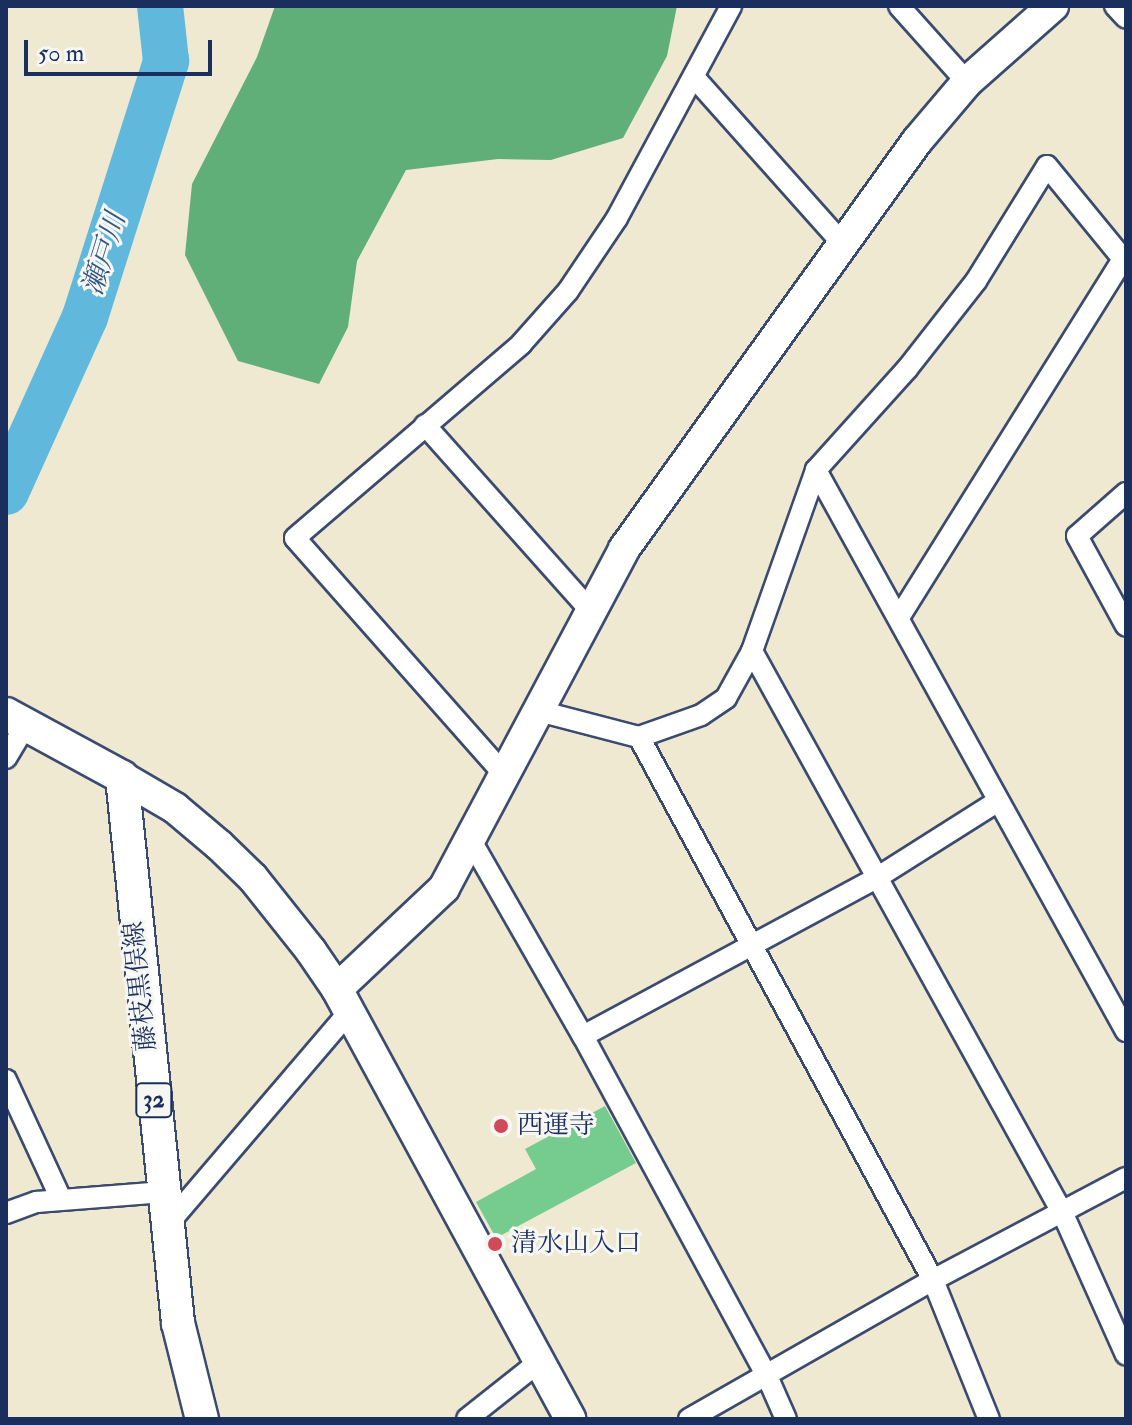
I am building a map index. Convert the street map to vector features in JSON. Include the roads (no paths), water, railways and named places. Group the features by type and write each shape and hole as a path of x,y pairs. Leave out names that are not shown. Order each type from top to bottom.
{"main road":[{"path":"16,719 122,777"},
{"name":"藤枝黒俣線","path":"122,777 178,1323 202,1419"}],"street":[{"path":"502,772 295,538 521,344 568,291 617,218 731,6"},
{"path":"899,6 967,82"},
{"path":"168,1224 343,1000 444,888 502,772 624,549 917,141 967,82 1053,6"},
{"path":"1115,6 1126,18"},
{"path":"694,77 843,244"},
{"path":"535,710 639,737 701,715 726,698 752,651 816,470 907,369 976,281 1047,166 1123,259 900,616"},
{"path":"425,425 589,609"},
{"path":"816,470 900,616 998,801 1126,1031"},
{"path":"1126,493 1077,536 1126,626"},
{"path":"752,651 1063,1214 1126,1355"},
{"path":"6,758 16,719"},
{"path":"639,737 933,1280 989,1419"},
{"path":"122,777 175,808 253,878 343,1000 570,1419"},
{"path":"583,1036 878,877 998,801"},
{"path":"470,839 583,1036 767,1376 786,1419"},
{"path":"6,1080 61,1199"},
{"path":"689,1419 933,1280 1126,1178"},
{"path":"6,1213 37,1202 164,1192"},
{"path":"467,1419 539,1362"}],"waterway":[{"name":"瀬戸川","path":"6,492 85,317 166,61 160,6"},
{"path":"166,61 178,6"}],"place":[{"name":"西運寺","path":"501,1126"},
{"name":"清水山入口","path":"495,1244"}]}
